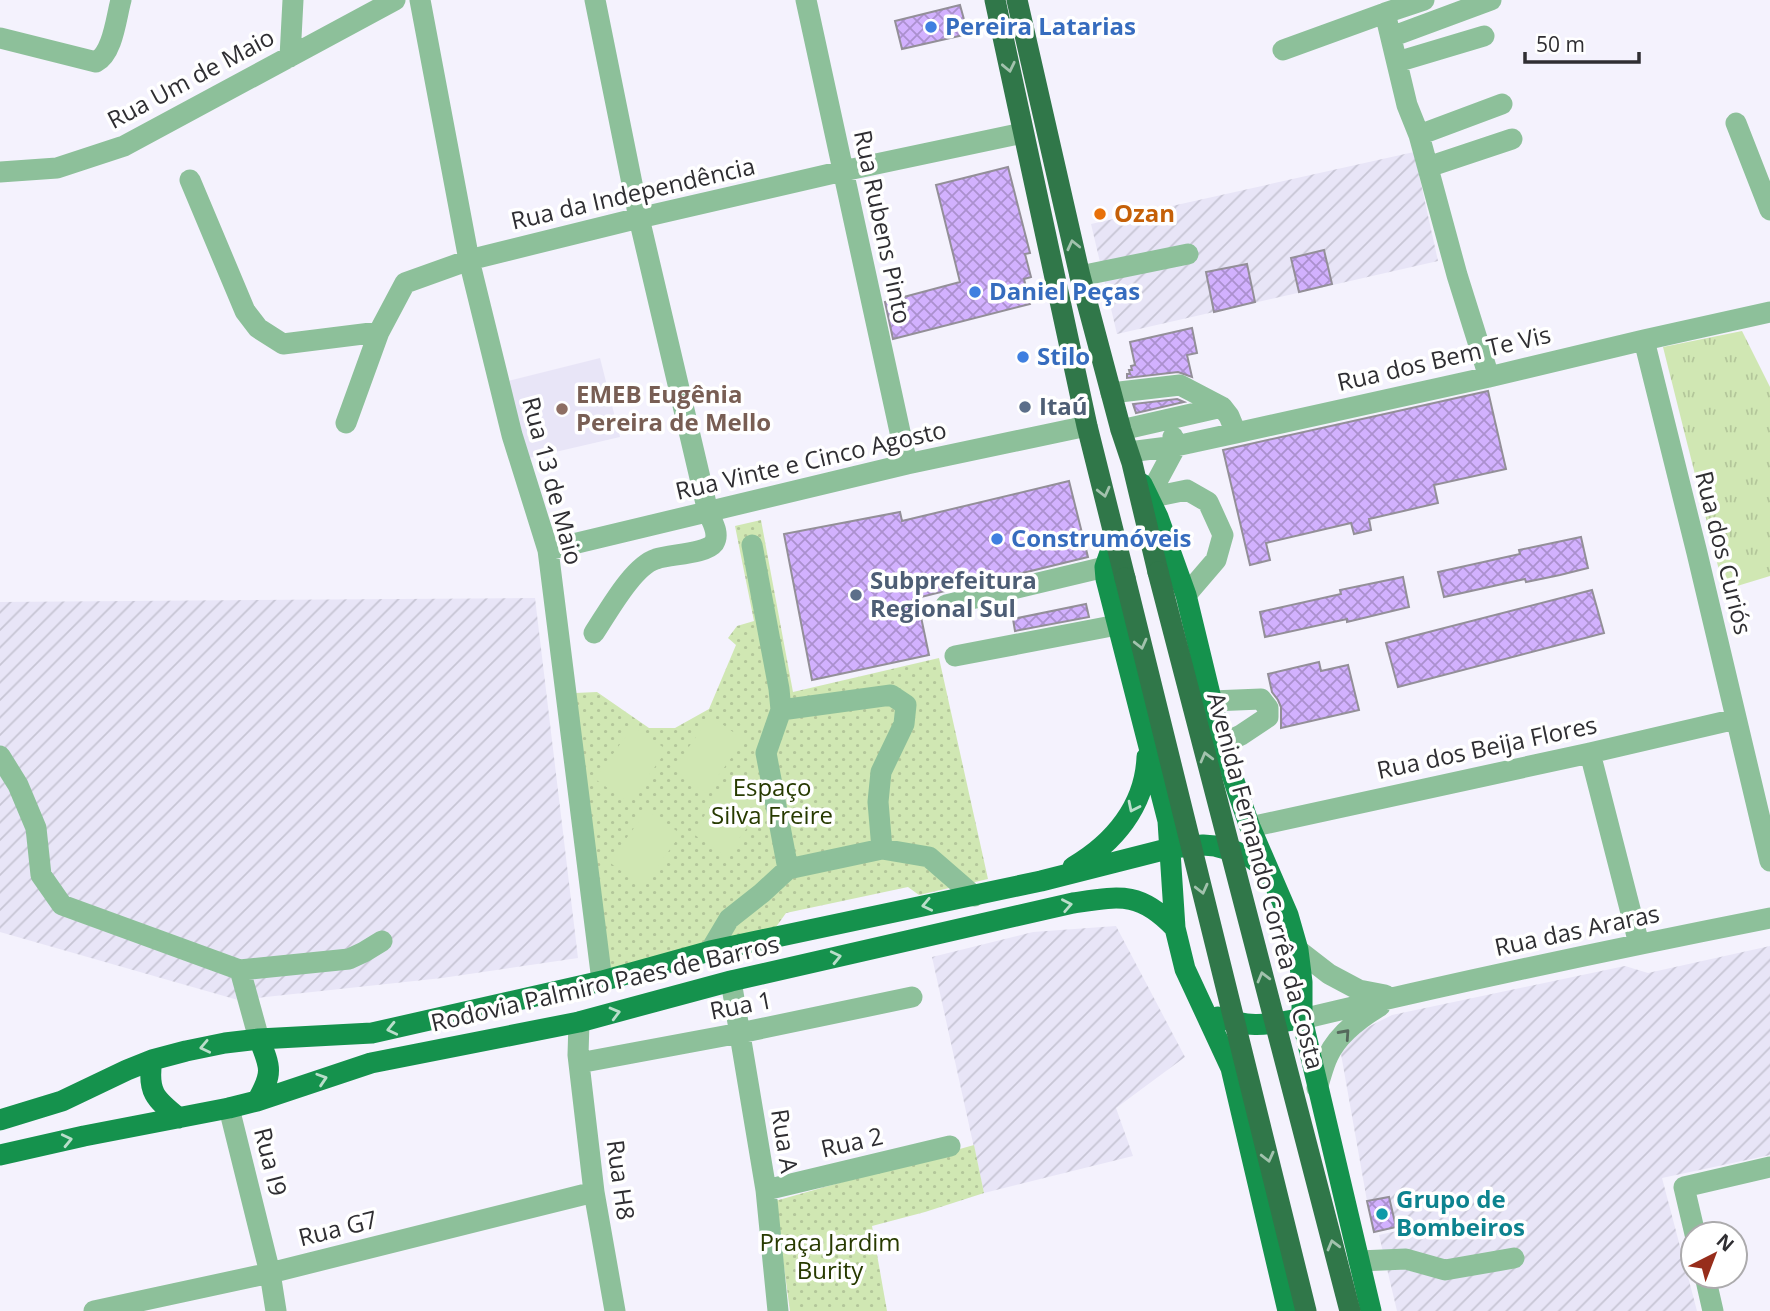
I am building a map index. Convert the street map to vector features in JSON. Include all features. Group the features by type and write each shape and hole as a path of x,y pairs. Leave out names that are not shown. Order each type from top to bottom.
{"highway":[{"path":"995,0 1087,426 1306,1311"},
{"name":"Avenida Fernando Corrêa da Costa","path":"1017,0 1080,276 1130,457 1350,1311"}],"main road":[{"name":"Avenida Fernando Corrêa da Costa","path":"1130,457 1172,553 1186,595 1222,744 1250,827 1288,915 1298,950 1302,982 1302,1019 1371,1311"},
{"path":"1115,538 1105,567 1106,579 1168,821 1175,928 1185,969 1231,1069 1288,1311"},
{"path":"1041,881 1071,869 1090,857 1121,828 1130,814 1144,779 1147,741"},
{"name":"Rodovia Palmiro Paes de Barros","path":"0,1120 62,1101 152,1060 225,1043 372,1033 602,981 710,951 1041,881 1171,848 1203,845 1237,852 1259,864 1274,884"},
{"name":"Rodovia Palmiro Paes de Barros","path":"0,1155 229,1108 371,1063 579,1022 732,981 1025,913 1119,897 1141,902 1161,914 1175,928"},
{"path":"1203,1008 1230,1021 1262,1026 1302,1019"},
{"path":"257,1101 270,1072 260,1039"},
{"path":"152,1060 152,1091 160,1104 180,1118"}],"street":[{"path":"0,38 96,62 108,51 121,0"},
{"path":"290,57 293,0"},
{"name":"Rua Um de Maio","path":"0,172 57,169 124,146 395,0"},
{"name":"Rua 13 de Maio","path":"420,0 469,260 512,435 548,550 602,981"},
{"path":"594,633 639,568 655,559 706,548 714,542 716,531 708,512 639,218 595,0"},
{"name":"Rua Rubens Pinto","path":"806,0 907,464"},
{"path":"1283,50 1424,0"},
{"path":"1391,37 1491,0"},
{"path":"1385,13 1407,106 1419,135 1457,275 1489,377"},
{"path":"1397,62 1484,36"},
{"path":"1419,135 1502,104"},
{"path":"1736,123 1770,211"},
{"name":"Rua da Independência","path":"346,423 379,332 405,284 469,260 639,218 1023,133"},
{"path":"1428,167 1511,139"},
{"path":"190,180 245,311 258,328 282,344 379,332"},
{"path":"1080,276 1188,254"},
{"name":"Rua dos Bem Te Vis","path":"1130,457 1644,340 1769,315"},
{"name":"Rua dos Curiós","path":"1644,340 1770,861"},
{"path":"1111,393 1180,385 1222,407 1236,433"},
{"path":"1121,430 1222,407"},
{"path":"1148,498 1175,446 1168,420"},
{"name":"Rua Vinte e Cinco Agosto","path":"548,550 907,464 1087,426"},
{"path":"1148,498 1187,490 1208,502 1223,535 1216,561 1186,595"},
{"path":"752,545 779,689 781,710 766,752 788,869"},
{"path":"946,605 1105,567"},
{"path":"955,656 1117,625"},
{"path":"781,710 891,695 906,705 904,724 881,772 878,802 881,849"},
{"path":"1212,701 1261,699 1268,708 1268,718 1222,744"},
{"name":"Rua dos Beija Flores","path":"1250,827 1735,719"},
{"path":"1590,753 1639,944"},
{"path":"0,756 18,785 36,828 41,875 62,905 240,971 349,959 382,941"},
{"path":"710,951 729,919 788,869 881,849 929,857 974,895"},
{"name":"Rua das Araras","path":"1302,1019 1639,944 1770,918"},
{"path":"1298,950 1329,974 1359,990 1394,997"},
{"path":"240,971 260,1039"},
{"name":"Rua A","path":"732,981 766,1190 778,1311"},
{"name":"Rua 1","path":"579,1059 740,1034 912,997"},
{"path":"1317,1088 1329,1054 1342,1036 1361,1017 1394,997"},
{"name":"Rua H8","path":"579,1022 579,1059 594,1192 615,1311"},
{"path":"549,1028 579,1059"},
{"name":"Rua I9","path":"229,1108 271,1273 276,1311"},
{"name":"Rua 2","path":"766,1190 950,1146"},
{"path":"1692,1220 1684,1187 1770,1167"},
{"name":"Rua G7","path":"94,1311 271,1273 594,1192"},
{"path":"1359,1261 1406,1259 1445,1270 1514,1258"},
{"path":"1708,1290 1713,1311"}],"shaded area":[{"path":"1414,152 1438,261 1117,334 1091,224"},
{"name":"EMEB Eugênia Pereira de Mello","path":"600,358 620,437 525,459 504,382"},
{"path":"535,598 578,958 442,978 238,1000 0,932 0,602"},
{"path":"1116,926 1185,1057 1116,1108 1133,1156 984,1193 932,957 1033,932"},
{"path":"1770,946 1770,1155 1662,1178 1679,1243 1679,1290 1691,1290 1697,1311 1397,1311 1379,1235 1397,1231 1389,1197 1367,1201 1341,1054 1362,1030 1392,1015 1625,966 1648,973"}],"green space":[{"path":"1742,331 1770,387 1770,576 1724,590 1663,347"},
{"name":"Espaço Silva Freire","path":"761,520 793,692 939,658 988,879 919,895 908,887 786,913 776,927 612,969 609,966 575,693 597,692 649,728 675,728 709,709 736,645 728,638 737,626 754,621 735,526"},
{"path":"711,716 744,740 706,793 673,769"},
{"path":"633,726 667,750 629,803 595,779"},
{"path":"730,780 764,804 726,857 692,833"},
{"path":"647,810 681,834 643,887 609,862"},
{"name":"Praça Jardim Burity","path":"974,1145 984,1193 872,1226 887,1311 790,1311 775,1201"}],"building":[{"name":"Pereira Latarias","path":"960,5 968,34 902,49 895,21"},
{"path":"1008,167 1030,253 1025,254 1031,277 1024,279 1030,304 893,339 885,302 960,282 936,185"},
{"path":"1324,250 1332,284 1299,292 1291,258"},
{"path":"1247,264 1255,302 1214,312 1206,272"},
{"path":"1192,328 1197,353 1187,355 1192,377 1178,372 1127,378 1129,370 1132,370 1131,366 1135,365 1130,342"},
{"path":"1488,391 1506,469 1434,485 1438,503 1369,519 1371,530 1354,534 1351,523 1266,543 1270,560 1250,565 1223,450"},
{"path":"1177,399 1184,402 1136,413 1133,404"},
{"path":"1069,481 1088,557 917,598 929,655 812,680 784,534 900,512 902,521"},
{"path":"1581,537 1588,568 1444,597 1438,572 1520,554 1519,550"},
{"path":"1403,577 1409,607 1265,637 1260,612 1341,594 1340,590"},
{"path":"1592,590 1604,633 1398,687 1386,643"},
{"path":"1086,604 1089,617 1015,631 1013,619"},
{"path":"1319,662 1321,671 1348,665 1359,710 1281,728 1281,707 1272,692 1268,674"},
{"name":"Grupo de Bombeiros","path":"1389,1197 1396,1227 1374,1232 1367,1201"}],"place":[{"name":"Pereira Latarias","path":"931,27"},
{"name":"Ozan","path":"1100,214"},
{"name":"Daniel Peças","path":"975,292"},
{"name":"Stilo","path":"1023,357"},
{"name":"Itaú","path":"1025,407"},
{"name":"EMEB Eugênia Pereira de Mello","path":"562,409"},
{"name":"Construmóveis","path":"997,539"},
{"name":"Subprefeitura Regional Sul","path":"856,595"},
{"name":"Grupo de Bombeiros","path":"1382,1214"}]}
